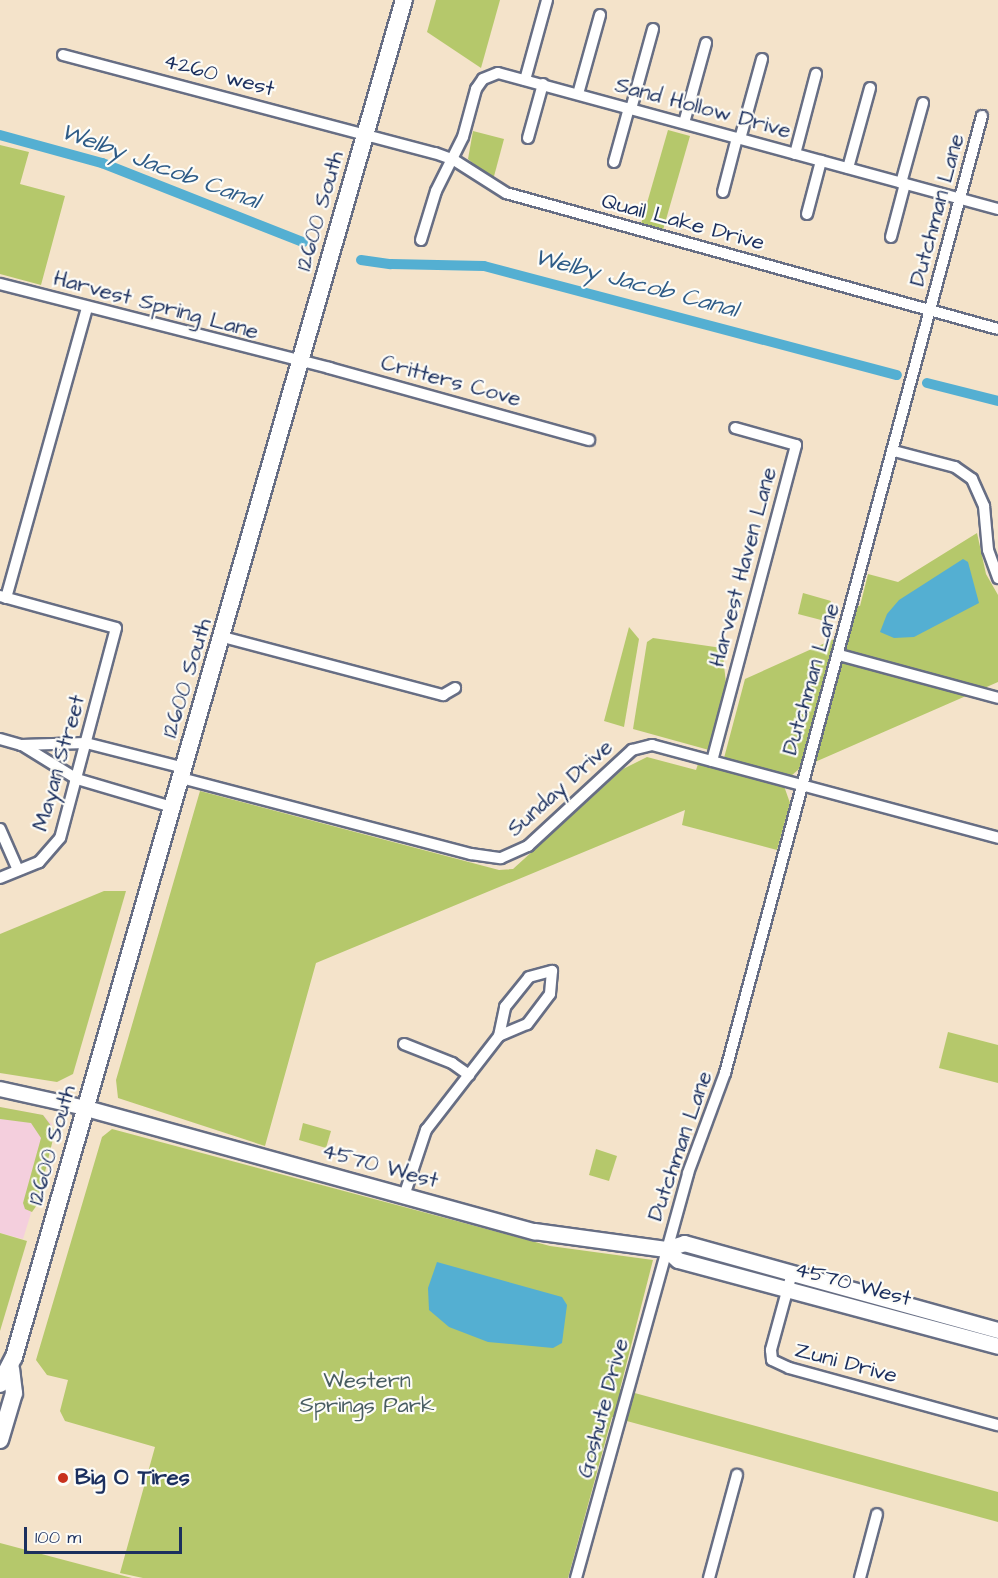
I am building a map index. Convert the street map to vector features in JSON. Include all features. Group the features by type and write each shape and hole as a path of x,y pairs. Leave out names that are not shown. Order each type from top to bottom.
{"main road":[{"name":"12600 South","path":"0,1384 11,1369 302,362 404,0"},
{"name":"4570 West","path":"86,1108 534,1231 666,1249 684,1243 998,1330"},
{"name":"4570 West","path":"666,1249 678,1260 998,1346"},
{"name":"12600 South","path":"0,1440 14,1393 11,1369"}],"street":[{"path":"525,80 547,0"},
{"path":"578,94 600,15"},
{"path":"614,162 653,29"},
{"path":"684,123 706,43"},
{"name":"4260 west","path":"63,55 365,134"},
{"path":"723,192 762,59"},
{"name":"Sand Hollow Drive","path":"421,240 436,191 454,160 483,79 498,73 998,209"},
{"path":"795,154 816,74"},
{"path":"528,138 543,84"},
{"path":"848,168 870,88"},
{"path":"891,237 923,103"},
{"name":"Dutchman Lane","path":"666,1249 688,1173 725,1073 894,451 982,116"},
{"name":"Quail Lake Drive","path":"365,134 454,160 488,185 515,196 998,329"},
{"path":"807,214 821,161"},
{"name":"Harvest Spring Lane","path":"0,284 302,362"},
{"path":"3,597 87,307"},
{"name":"Critters Cove","path":"302,362 589,441"},
{"name":"Harvest Haven Lane","path":"712,761 796,445 735,428"},
{"path":"894,451 955,467 972,479 984,506 988,550 998,579"},
{"name":"Mayan Street","path":"0,878 39,862 55,847 77,779 116,628 3,597"},
{"path":"223,637 443,695 455,688"},
{"path":"839,655 998,698"},
{"path":"0,740 21,745 77,779 172,807"},
{"name":"Sunday Drive","path":"21,745 86,743 182,773 471,854 501,858 528,846 637,747 662,747 998,838"},
{"path":"0,829 18,870"},
{"path":"404,1196 426,1130 499,1035 505,1007 529,977 552,971 550,994 526,1024 499,1035"},
{"path":"404,1044 442,1059 469,1075"},
{"path":"0,1089 86,1108"},
{"name":"Goshute Drive","path":"576,1578 666,1249"},
{"name":"Zuni Drive","path":"792,1273 771,1350 772,1360 779,1365 998,1425"},
{"path":"709,1578 737,1475"},
{"path":"860,1578 877,1514"}],"shaded area":[{"path":"0,1107 43,1115 52,1124 46,1165 23,1239 0,1233"}],"green space":[{"path":"436,0 500,0 481,68 427,32"},
{"path":"668,130 690,136 663,230 641,224"},
{"path":"473,131 504,139 493,180 468,159"},
{"path":"0,145 29,152 20,184 65,196 41,285 0,274"},
{"path":"977,533 986,574 998,595 998,682 799,769 791,776 724,758 745,679 834,639 844,603 860,606 868,574 898,582"},
{"path":"803,593 831,601 825,621 798,614"},
{"path":"629,627 639,639 624,727 604,721"},
{"path":"653,638 722,648 726,683 709,750 633,729 647,642"},
{"path":"647,757 696,770 698,764 784,786 790,803 777,850 682,825 685,810 316,963 265,1146 118,1098 116,1080 200,791 499,870 513,869 623,769"},
{"path":"104,891 126,891 73,1074 57,1082 0,1073 0,934"},
{"path":"948,1032 998,1045 998,1083 939,1068"},
{"path":"0,1107 43,1115 55,1131 37,1205 32,1212 25,1209 23,1203 41,1138 31,1123 0,1119"},
{"path":"303,1123 331,1131 326,1148 299,1140"},
{"name":"Western Springs Park","path":"112,1129 550,1246 653,1260 620,1389 998,1492 998,1522 612,1417 568,1578 143,1578 120,1573 155,1447 65,1421 60,1411 68,1380 47,1375 36,1360 102,1137"},
{"path":"596,1149 617,1156 609,1181 589,1175"},
{"path":"0,1233 27,1241 0,1331"},
{"path":"0,1543 132,1578 0,1578"}],"water":[{"path":"963,559 968,562 979,603 914,637 894,638 880,632 887,614 899,600"},
{"path":"437,1262 562,1297 567,1305 562,1343 553,1348 488,1342 449,1327 429,1310 428,1288"}],"waterway":[{"name":"Welby Jacob Canal","path":"0,135 102,163 303,242"},
{"name":"Welby Jacob Canal","path":"361,260 391,264 484,266 897,375"},
{"name":"Welby Jacob Canal","path":"927,383 998,401"}],"place":[{"name":"Big O Tires","path":"63,1478"}]}
